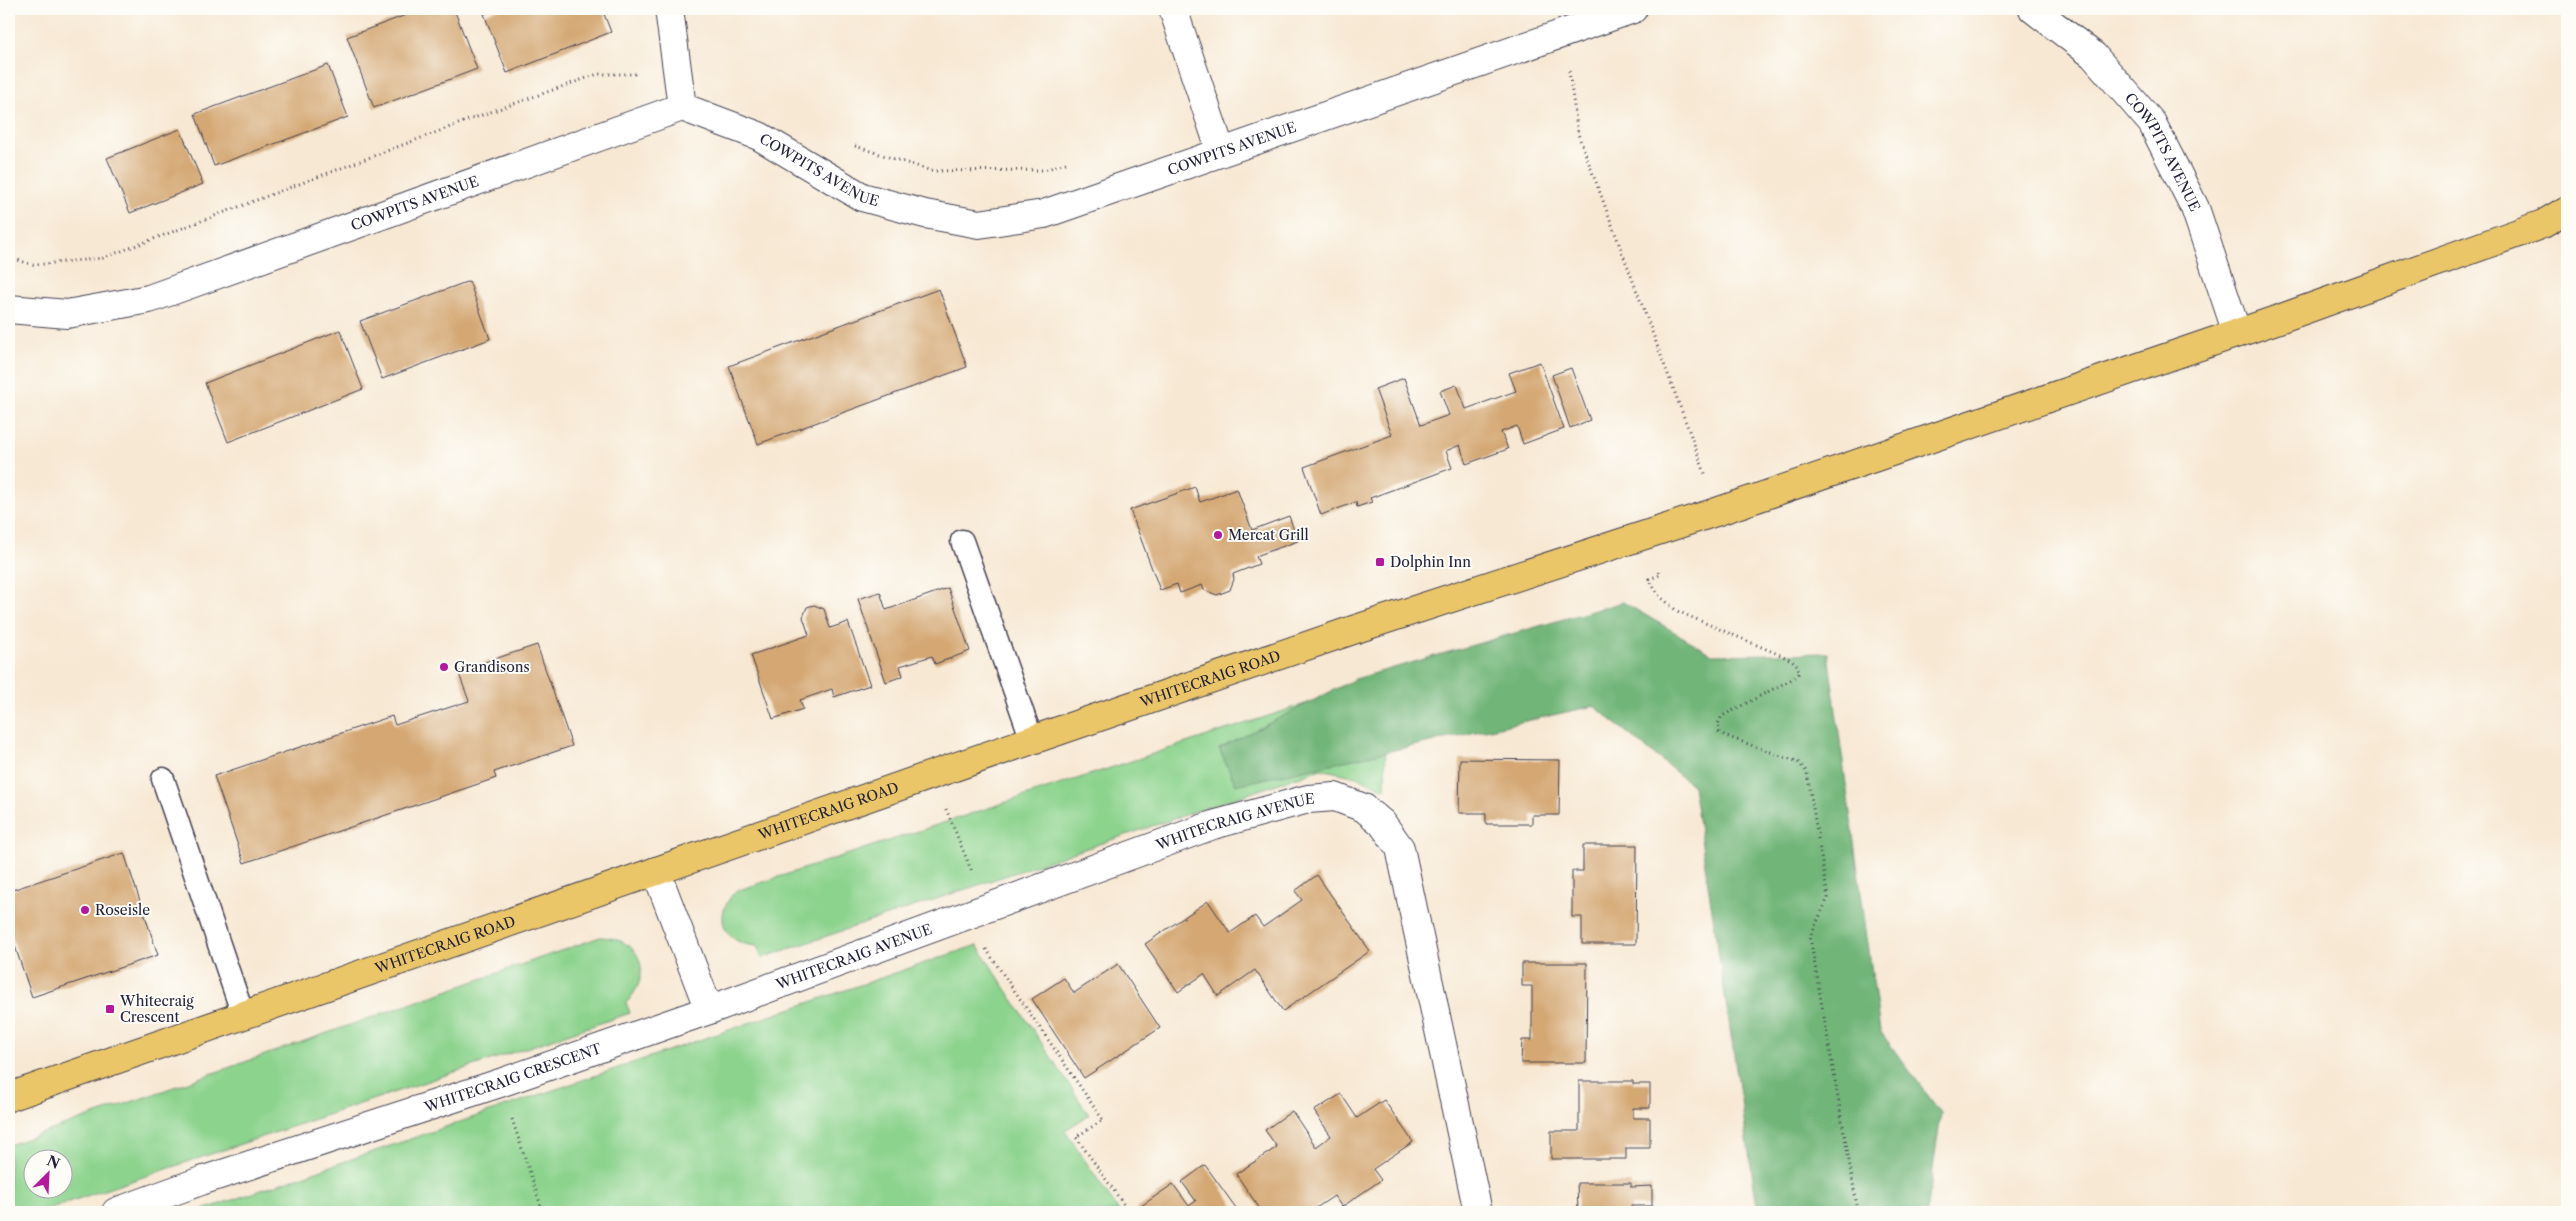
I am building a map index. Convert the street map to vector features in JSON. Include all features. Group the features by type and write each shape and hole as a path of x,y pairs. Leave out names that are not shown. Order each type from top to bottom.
{"main road":[{"name":"WHITECRAIG ROAD","path":"9,1097 1032,740 1353,630 1719,511 2555,224 2567,210"}],"street":[{"path":"669,9 682,107"},
{"path":"1173,9 1221,152"},
{"name":"COWPITS AVENUE","path":"9,309 67,314 149,299 682,107 759,136 862,197 925,214 979,224 1044,214 1563,33 1600,14 1632,9"},
{"name":"COWPITS AVENUE","path":"2033,9 2093,55 2152,123 2195,208 2237,333"},
{"name":"WHITECRAIG AVENUE","path":"709,1010 1213,825 1308,799 1335,797 1364,808 1382,823 1400,848 1478,1212"},
{"path":"656,871 709,1010"},
{"name":"WHITECRAIG CRESCENT","path":"116,1212 201,1181 500,1083 709,1010"}],"lane":[{"path":"962,541 1032,740"},
{"path":"163,779 242,1015"}],"path":[{"path":"1563,33 1578,134 1719,511"},
{"path":"1651,534 1660,576 1649,579 1658,595 1677,611 1792,660 1798,666 1799,673 1794,678 1722,716 1718,724 1719,732 1726,736 1798,762 1807,772 1828,898 1810,937 1858,1212"},
{"path":"933,776 986,907 982,944 1103,1120 1076,1137 1129,1212"},
{"path":"500,1083 543,1212"}],"green space":[{"path":"1623,602 1714,655 1828,653 1880,1031 1941,1113 1927,1212 1758,1212 1693,786 1594,706 1236,785 1219,749 1355,679"},
{"path":"1387,677 1385,789 1357,777 1321,769 762,958 757,946 736,940 724,927 724,909 736,891"},
{"path":"600,937 614,939 626,944 639,959 640,981 635,992 626,1003 630,1013 39,1212 9,1212 9,1145"},
{"path":"977,945 1089,1115 1065,1130 1119,1212 197,1212"}],"building":[{"path":"422,9 454,9 477,69 374,108 347,37"},
{"path":"498,9 602,9 611,32 507,73 484,14"},
{"path":"328,65 348,117 214,166 195,114"},
{"path":"180,129 203,184 130,213 107,158"},
{"path":"469,281 490,339 382,379 360,321"},
{"path":"939,289 967,367 758,444 729,366"},
{"path":"340,330 363,389 228,442 205,383"},
{"path":"1540,362 1564,429 1523,444 1517,426 1501,432 1508,449 1466,464 1460,445 1446,451 1452,468 1370,498 1372,502 1357,507 1356,502 1321,515 1304,467 1392,435 1375,389 1404,378 1421,425 1449,415 1440,391 1457,385 1466,409 1516,391 1509,373"},
{"path":"1571,368 1590,420 1570,428 1552,375"},
{"name":"Mercat Grill","path":"1195,487 1200,502 1237,489 1252,530 1289,516 1298,541 1256,556 1259,564 1233,574 1234,579 1230,590 1217,595 1204,590 1202,585 1180,593 1177,584 1160,590 1130,510"},
{"path":"948,588 970,651 935,664 932,656 900,666 903,676 886,682 858,599 880,592 886,610"},
{"path":"814,605 824,609 830,628 848,622 870,685 834,697 832,689 800,700 803,709 773,719 751,655 809,635 803,617 807,607"},
{"path":"537,645 572,746 494,772 496,778 244,863 214,776 392,716 395,725 469,701 458,671"},
{"path":"1460,759 1560,760 1559,815 1532,815 1532,824 1486,824 1486,813 1459,813"},
{"path":"1583,845 1637,845 1636,944 1582,944 1582,917 1572,917 1572,871 1583,871"},
{"path":"124,853 158,955 32,997 9,928 9,891"},
{"path":"1317,875 1370,951 1283,1011 1255,970 1218,996 1204,974 1178,992 1145,944 1208,901 1230,933 1255,916 1263,927 1302,900 1295,891"},
{"path":"1522,963 1587,963 1586,1063 1521,1063 1522,1040 1532,1040 1532,986 1522,986"},
{"path":"1118,964 1160,1028 1084,1078 1032,999 1064,978 1074,993"},
{"path":"1579,1081 1633,1081 1633,1084 1650,1084 1650,1108 1633,1108 1633,1118 1650,1118 1650,1148 1626,1148 1626,1159 1551,1159 1551,1131 1579,1131"},
{"path":"1341,1094 1357,1118 1384,1100 1413,1142 1373,1169 1381,1180 1342,1207 1334,1196 1310,1212 1262,1212 1236,1174 1277,1147 1265,1130 1292,1111 1316,1147 1331,1136 1314,1111"},
{"path":"1205,1165 1239,1212 1139,1212 1137,1209 1173,1184 1189,1206 1196,1201 1182,1182"},
{"path":"1577,1183 1631,1183 1631,1187 1652,1186 1652,1206 1631,1206 1631,1212 1578,1212"}],"place":[{"name":"Mercat Grill","path":"1218,535"},
{"name":"Dolphin Inn","path":"1380,562"},
{"name":"Grandisons","path":"444,667"},
{"name":"Roseisle","path":"85,910"},
{"name":"Whitecraig Crescent","path":"110,1009"}]}
